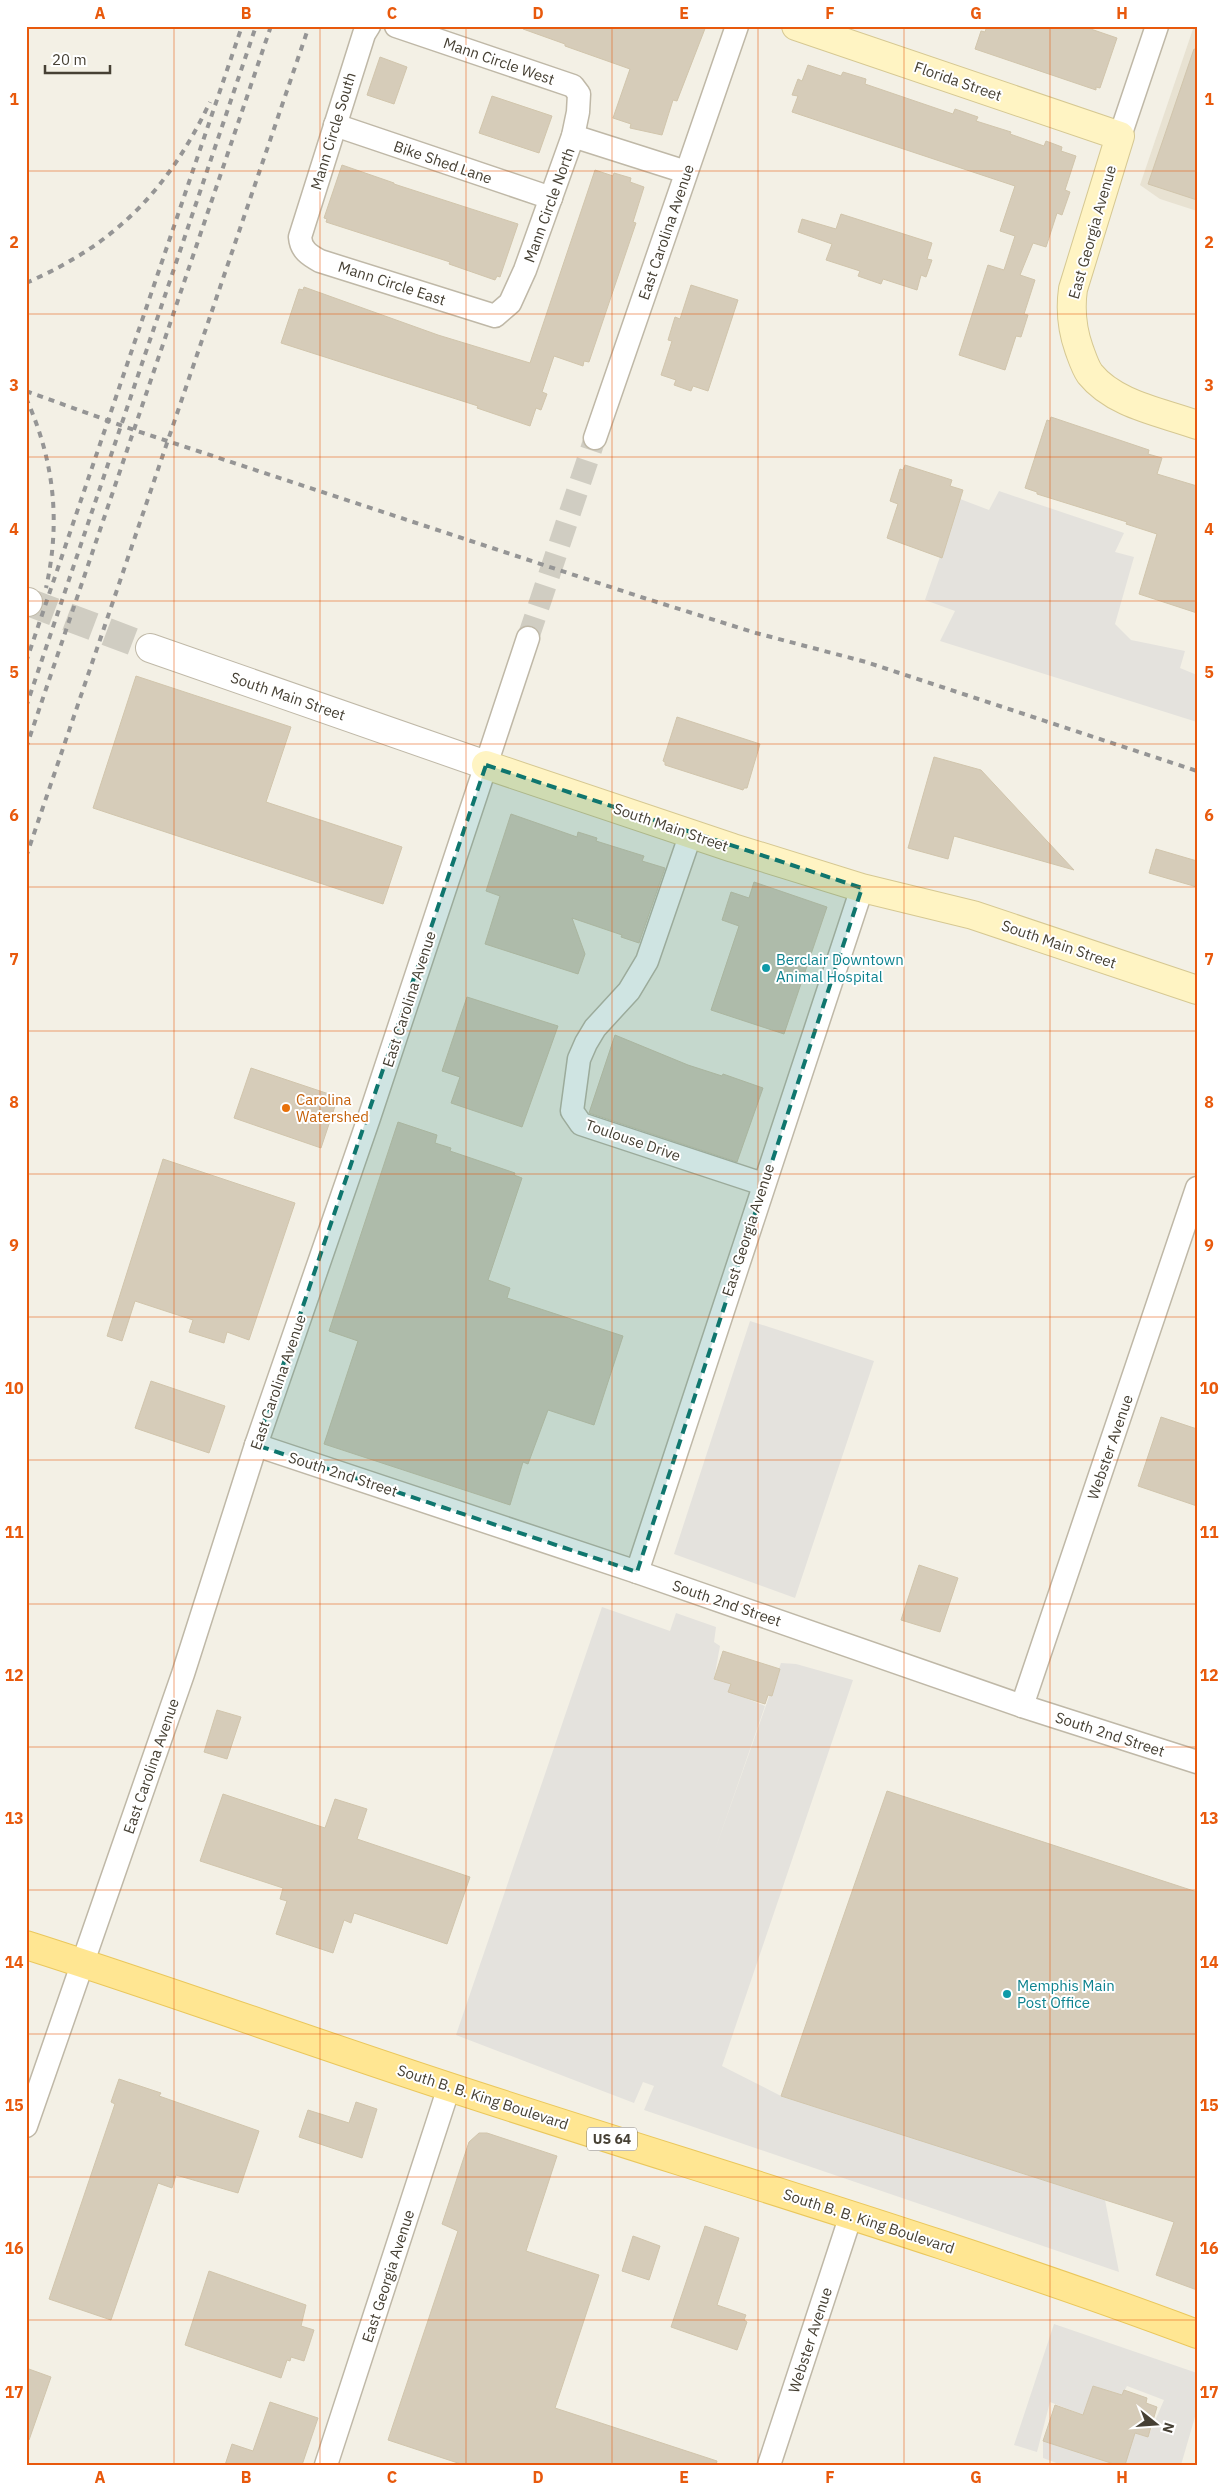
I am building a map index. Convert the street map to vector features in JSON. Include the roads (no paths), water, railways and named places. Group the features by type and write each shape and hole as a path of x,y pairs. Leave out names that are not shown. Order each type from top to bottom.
{"main road":[{"name":"Florida Street","path":"796,26 1120,136"},
{"name":"East Georgia Avenue","path":"1120,136 1080,263 1070,308 1076,340 1090,373 1099,382 1128,401 1197,425"},
{"name":"South Main Street","path":"486,765 733,848 862,888 973,915 1197,990"},
{"name":"South B. B. King Boulevard","path":"26,1945 449,2087 851,2215 1099,2298 1197,2334"}],"street":[{"name":"Mann Circle South","path":"300,237 364,34 369,26"},
{"name":"Mann Circle West","path":"396,26 573,86"},
{"name":"East Carolina Avenue","path":"595,438 737,26"},
{"path":"1120,136 1157,26"},
{"name":"Mann Circle North","path":"495,316 510,303 525,270 573,136 579,94 573,86"},
{"name":"Bike Shed Lane","path":"335,125 551,198"},
{"path":"573,136 686,172"},
{"name":"Mann Circle East","path":"300,237 305,251 320,260 495,316"},
{"name":"East Carolina Avenue","path":"26,2126 81,1963 183,1674 256,1445 366,1128 528,638"},
{"name":"South Main Street","path":"150,648 486,765"},
{"name":"Toulouse Drive","path":"690,833 647,960 629,991 595,1028 583,1051 574,1086 572,1112 581,1124 763,1184"},
{"name":"East Georgia Avenue","path":"636,1572 862,888"},
{"name":"Webster Avenue","path":"1022,1706 1197,1188"},
{"name":"South 2nd Street","path":"256,1445 636,1572 1022,1706 1197,1762"},
{"name":"East Georgia Avenue","path":"326,2465 449,2087"},
{"name":"Webster Avenue","path":"769,2465 851,2215"}],"tunnel":[{"path":"528,638 595,438"},
{"path":"28,602 150,648"}],"railway":[{"path":"26,662 242,26"},
{"path":"26,707 256,26"},
{"path":"26,748 271,26"},
{"path":"26,857 309,26"},
{"path":"26,283 58,268 87,251 113,232 136,211 157,188 176,162 210,102"},
{"path":"26,391 134,430 644,598 756,633 866,662 1197,771"},
{"path":"26,398 43,444 52,491 53,539 46,588"}],"place":[{"name":"Berclair Downtown Animal Hospital","path":"766,968"},
{"name":"Carolina Watershed","path":"286,1108"},
{"name":"Memphis Main Post Office","path":"1007,1994"}]}
